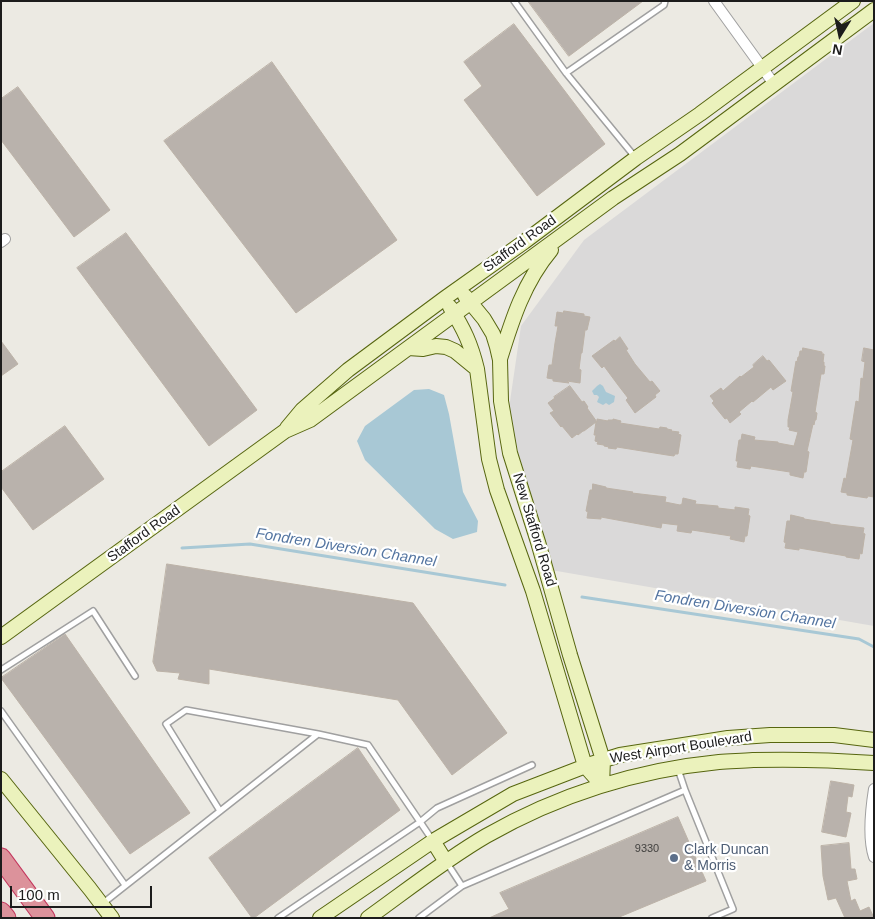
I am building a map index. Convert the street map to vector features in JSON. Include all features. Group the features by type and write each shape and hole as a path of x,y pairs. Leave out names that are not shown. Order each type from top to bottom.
{"highway":[{"path":"1,858 45,918"},
{"path":"1,912 6,918"}],"main road":[{"name":"Stafford Road","path":"285,431 302,410 348,370 853,1"},
{"path":"774,84 874,10"},
{"name":"Stafford Road","path":"1,637 285,431 310,420 613,198 680,154 774,84"},
{"path":"500,360 517,307 525,289 539,264 566,233"},
{"name":"New Stafford Road","path":"459,288 484,319 493,334 500,360 501,401 510,453 603,760 602,785"},
{"name":"New Stafford Road","path":"445,298 463,326 470,343 477,369 489,459 497,490 534,591 585,766"},
{"path":"408,348 446,347 455,350 477,369"},
{"path":"489,459 510,453"},
{"name":"West Airport Boulevard","path":"320,918 433,841 513,794 603,760 691,743 737,737 834,735 874,740"},
{"name":"West Airport Boulevard","path":"368,918 486,836 529,814 602,785 634,776 720,762 780,759 874,763"},
{"path":"585,766 602,785"},
{"path":"1,780 112,918"},
{"path":"433,841 446,862"}],"street":[{"path":"714,1 774,84"},
{"path":"874,789 871,848 874,857"}],"lane":[{"path":"514,1 566,73 636,158"},
{"path":"566,73 664,5 665,1"},
{"path":"1,670 93,611 135,676"},
{"path":"220,811 166,724 186,710 368,745 433,841"},
{"path":"1,711 125,886"},
{"path":"102,904 318,734"},
{"path":"278,918 438,808 532,765"},
{"path":"678,768 733,909 712,918"},
{"path":"419,918 462,886 685,790"},
{"path":"446,862 462,886"}],"shaded area":[{"path":"874,23 874,626 551,570 508,415 521,326 584,240"}],"water":[{"path":"600,384 606,392 615,396 614,402 609,405 597,402 599,397 594,395 592,391"},
{"path":"429,389 444,395 463,492 478,521 477,532 453,539 435,529 365,460 357,441 365,426 414,390"}],"building":[{"path":"528,1 643,1 569,56"},
{"path":"514,24 605,144 537,196 464,100 482,86 464,62"},
{"path":"272,62 397,240 296,313 164,141"},
{"path":"18,87 110,210 74,237 1,140 1,99"},
{"path":"126,233 257,410 209,446 77,268"},
{"path":"564,311 584,314 584,316 590,317 587,330 585,330 581,353 580,383 553,381 553,379 547,378 549,365 552,365 558,326 555,326 557,312 563,313"},
{"path":"620,337 635,364 660,391 655,395 656,397 635,413 626,400 628,398 604,366 602,368 592,356"},
{"path":"1,341 18,364 1,376"},
{"path":"803,348 822,352 824,354 823,362 825,366 824,374 821,374 815,412 817,413 816,420 813,424 807,451 809,452 806,472 804,472 803,478 790,475 790,472 751,466 750,469 737,467 737,453 742,434 755,437 754,440 778,442 794,446 798,432 789,430 788,420 796,361"},
{"path":"864,348 874,350 874,497 868,496 867,498 847,495 847,493 841,492 844,478 846,479 853,440 850,439 856,401 859,402 861,378 863,379 865,362 862,361"},
{"path":"763,356 767,361 769,360 786,381 773,390 771,387 752,401 730,423 712,403 714,401 710,396 721,388 723,391 754,367 753,365"},
{"path":"570,386 582,402 584,401 597,422 597,419 608,421 613,419 621,421 620,423 659,429 660,427 667,428 671,431 679,432 678,434 681,435 678,454 674,456 617,447 616,449 597,444 598,442 595,441 596,435 594,435 596,422 572,438 550,413 554,411 548,403"},
{"path":"65,426 104,479 33,530 1,487 1,472"},
{"path":"593,484 632,493 666,497 665,502 680,505 683,498 696,501 695,504 718,506 718,508 735,510 735,507 749,509 748,515 750,516 747,536 745,536 744,542 730,539 731,536 692,530 691,533 677,531 678,525 662,523 661,528 601,517 601,519 587,518 588,512 586,511"},
{"path":"791,515 830,524 864,528 862,554 860,553 859,559 799,548 799,550 785,548 787,521 790,521"},
{"path":"167,564 413,603 507,733 452,775 398,700 209,669 209,684 178,679 180,673 157,671 153,662"},
{"path":"65,634 190,813 130,854 1,678"},
{"path":"358,748 400,810 252,918 209,858"},
{"path":"831,781 854,785 852,797 848,796 846,812 851,813 846,837 822,832"},
{"path":"678,817 706,881 617,918 489,918 509,909 500,893"},
{"path":"849,843 851,869 855,869 857,879 847,881 851,901 855,899 860,911 869,907 874,918 845,918 836,898 828,900 823,876 821,846"}],"waterway":[{"name":"Fondren Diversion Channel","path":"182,548 250,544 505,585"},
{"name":"Fondren Diversion Channel","path":"582,597 859,639 874,647"}],"place":[{"name":"Clark Duncan & Morris","path":"674,858"}]}
